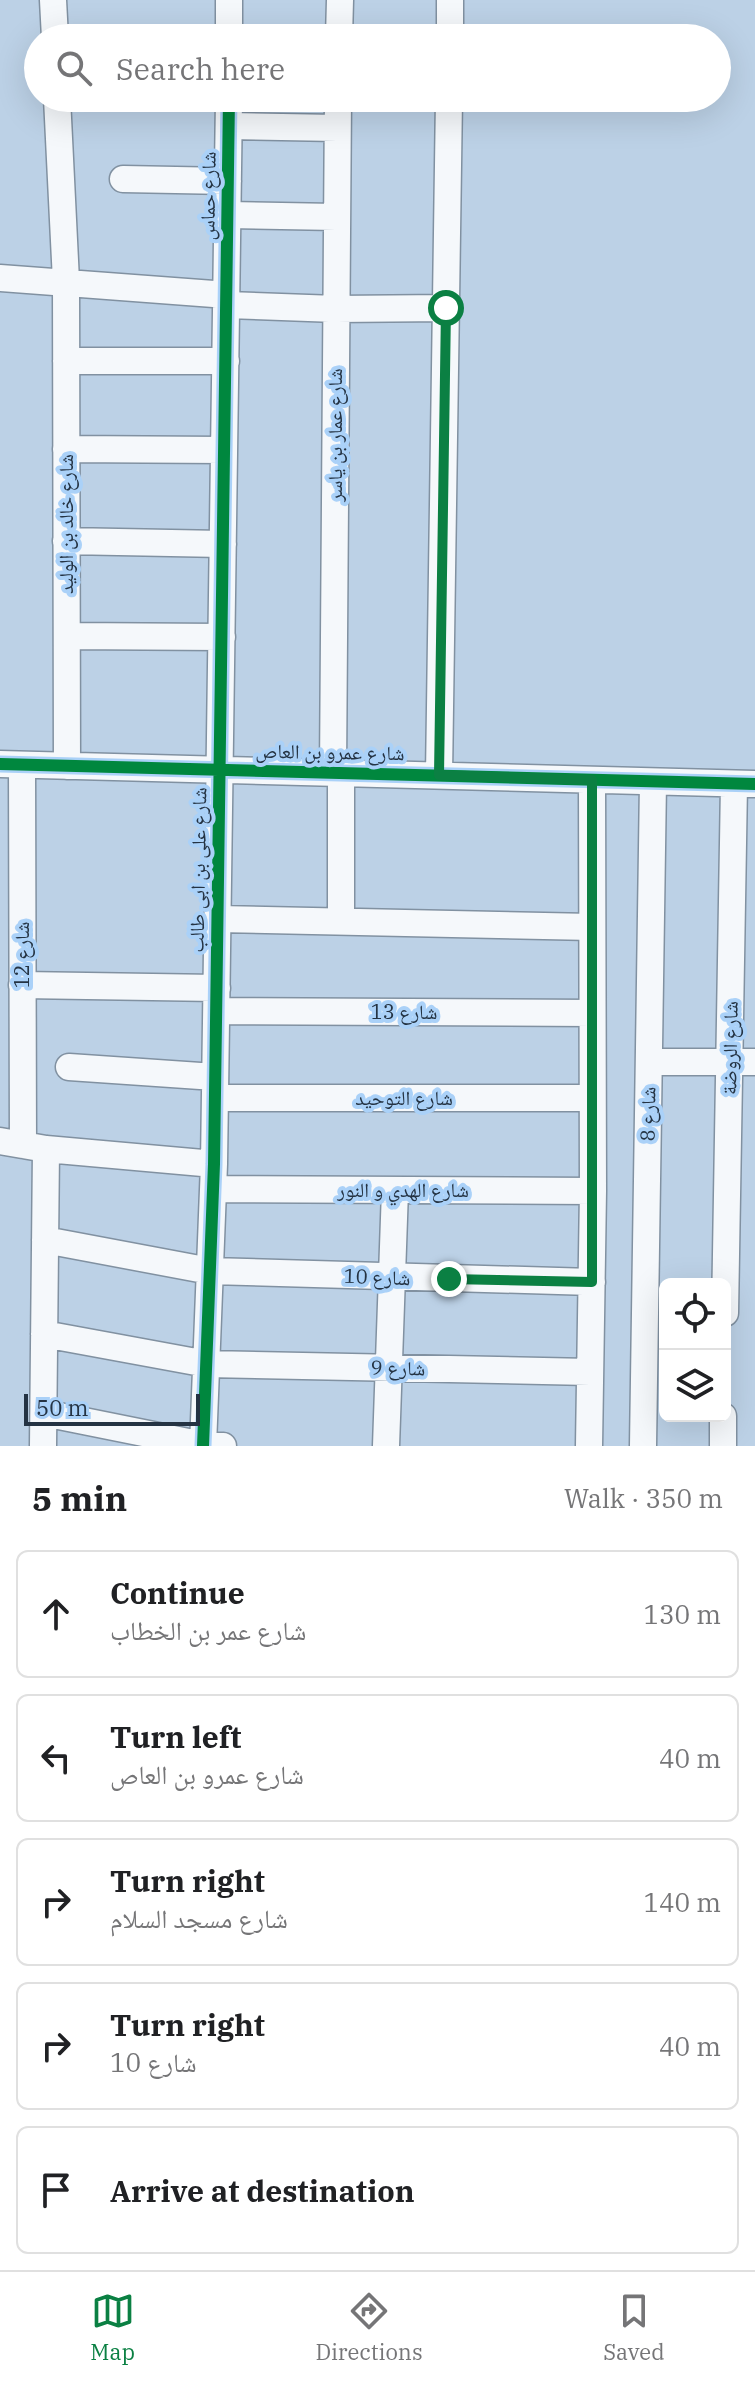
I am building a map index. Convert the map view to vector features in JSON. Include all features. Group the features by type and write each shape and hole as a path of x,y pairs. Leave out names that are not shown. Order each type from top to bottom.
{"street":[{"path":"53,0 54,24"},
{"path":"229,0 229,24"},
{"path":"339,24 340,0"},
{"path":"450,0 450,24"},
{"name":"شارع خالد بن الوليد","path":"58,112 66,281 67,766"},
{"name":"شارع حماس","path":"227,300 229,112"},
{"name":"شارع عمار بن ياسر","path":"338,112 337,772 341,921"},
{"path":"439,775 449,112"},
{"path":"229,126 337,128"},
{"path":"123,179 228,181"},
{"path":"228,215 336,217"},
{"path":"0,278 66,281 336,309 446,308"},
{"name":"شارع على بن ابى طالب","path":"203,1446 214,1176 227,300"},
{"path":"66,361 226,361"},
{"path":"66,449 224,450"},
{"path":"66,541 223,544"},
{"path":"67,636 222,637"},
{"name":"شارع عمرو بن العاص","path":"11,765 745,784"},
{"name":"شارع 12","path":"11,765 22,985 23,1145 45,1240 43,1446"},
{"path":"589,1446 593,1191 592,780"},
{"name":"شارع 8","path":"643,1446 653,782"},
{"name":"شارع الروضة","path":"727,1278 742,1062 745,784"},
{"path":"218,919 592,927"},
{"name":"شارع 13","path":"22,985 217,999 592,1013"},
{"path":"649,1062 742,1062"},
{"name":"شارع التوحيد","path":"69,1067 215,1088 592,1098"},
{"name":"شارع الهدي و النور","path":"23,1145 214,1176 395,1190 593,1191"},
{"path":"386,1446 395,1190"},
{"name":"شارع 10","path":"45,1240 210,1271 592,1282"},
{"name":"شارع 9","path":"44,1334 207,1364 590,1372"},
{"path":"44,1413 203,1446 223,1446"},
{"path":"723,1422 723,1446"}],"cycle path":[{"path":"203,1446 214,1164 229,112"},
{"path":"0,764 755,784"}],"route":[{"path":"446,308 439,775 592,780 592,1282 449,1279"}]}
